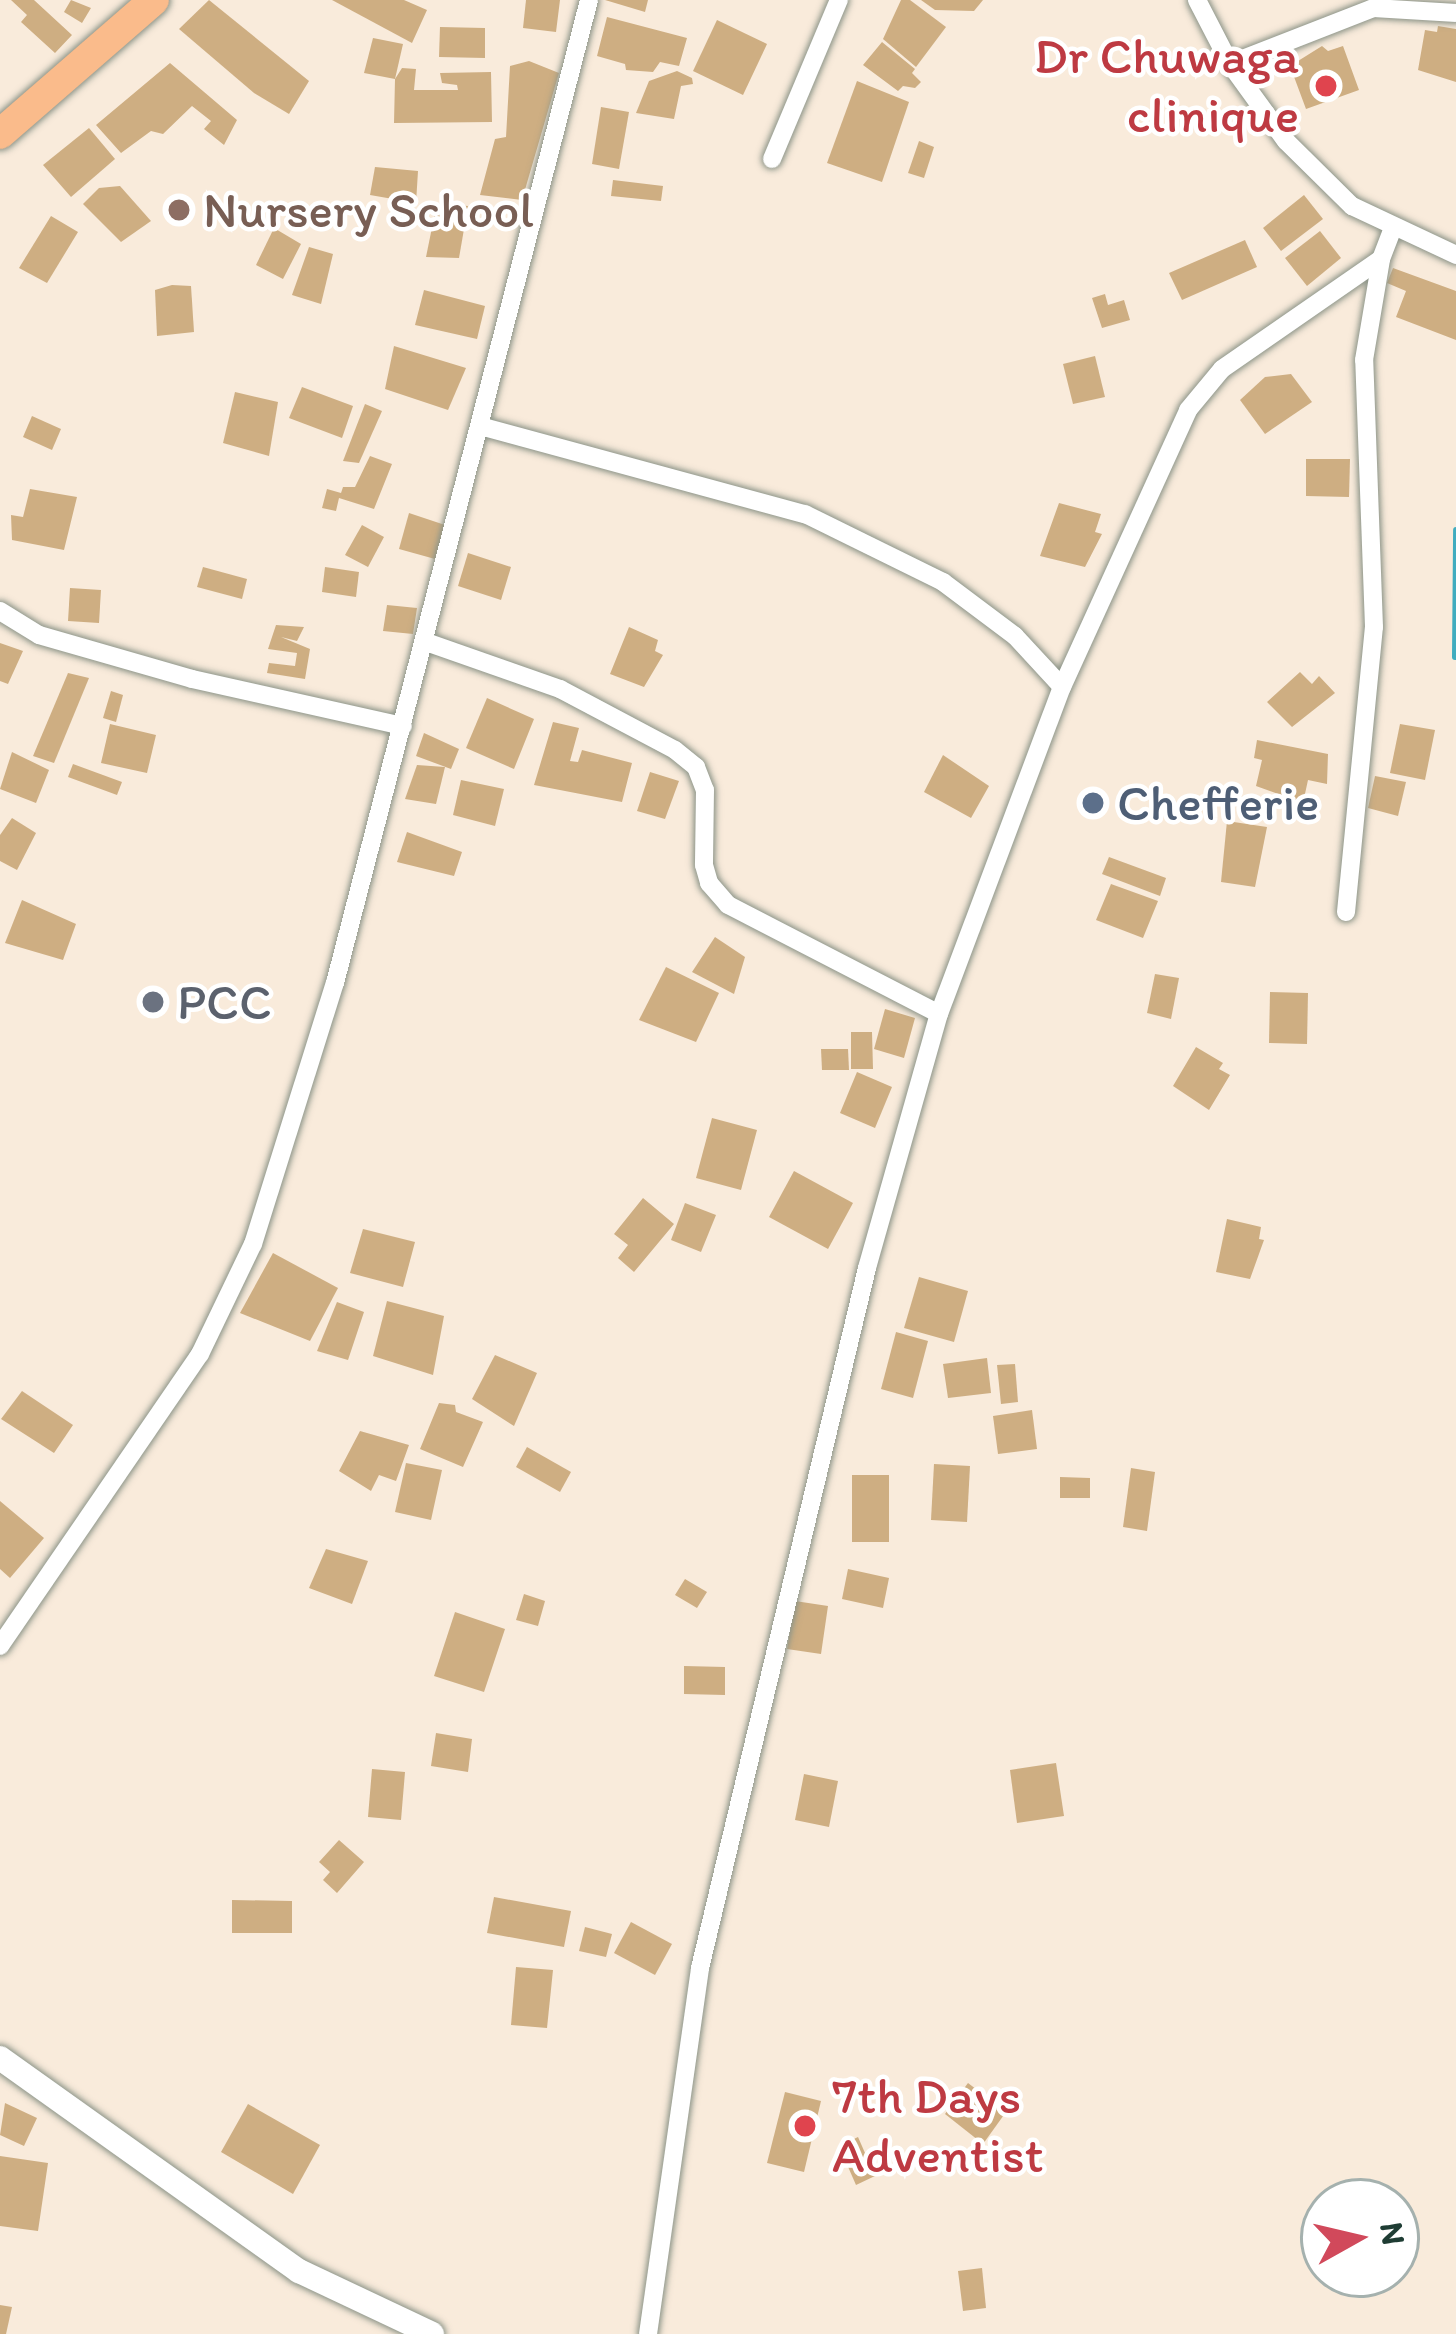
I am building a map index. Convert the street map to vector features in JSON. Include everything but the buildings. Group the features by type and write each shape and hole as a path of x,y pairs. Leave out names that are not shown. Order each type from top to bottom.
{"main road":[{"path":"0,134 154,0"}],"street":[{"path":"0,1646 200,1354 253,1244 335,983 589,0"},
{"path":"772,159 839,0"},
{"path":"1198,0 1230,64 1286,141 1352,206 1456,255"},
{"path":"1230,64 1375,4 1456,13"},
{"path":"1346,912 1374,627 1364,360 1381,259 1393,227"},
{"path":"648,2334 705,1946 867,1268 939,1013 1062,687 1188,410 1222,369 1381,259"},
{"path":"480,426 806,514 943,582 1015,636 1062,687"},
{"path":"0,611 39,635 192,679 403,726"},
{"path":"426,642 560,689 675,750 696,767 705,790 704,866 710,883 728,905 939,1013"},
{"path":"0,2058 299,2271 432,2334"}],"waterway":[{"path":"1455,657 1456,530"}],"place":[{"name":"Dr Chuwaga clinique","path":"1326,86"},
{"name":"Nursery School","path":"179,210"},
{"name":"Chefferie","path":"1093,803"},
{"name":"PCC","path":"153,1002"},
{"name":"7th Days Adventist","path":"805,2126"}]}
